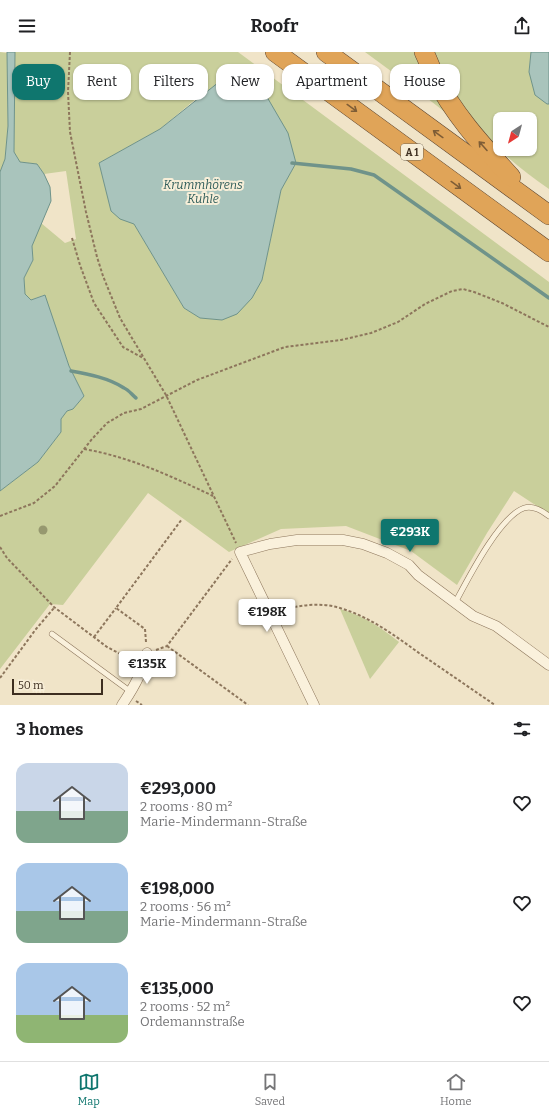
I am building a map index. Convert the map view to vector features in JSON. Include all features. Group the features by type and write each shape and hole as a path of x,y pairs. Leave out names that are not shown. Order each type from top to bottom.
{"highway":[{"name":"A 1","path":"275,52 549,252"},
{"path":"326,52 543,210"},
{"path":"424,52 435,77 452,107 473,134 543,210"}],"street":[{"path":"314,705 240,552 270,544 298,540 343,540 363,544 387,553 408,565 418,575 472,616 496,626 549,665"},
{"path":"122,705 131,692 144,666 147,653"}],"lane":[{"path":"455,602 485,551 509,518 524,508 534,507 549,516"},
{"path":"52,634 131,692"}],"path":[{"path":"70,52 68,92 70,132 86,212 103,276 120,318 166,395 240,552 236,554 167,646 147,653 145,629 116,608"},
{"path":"72,238 94,303 123,347 144,358"},
{"path":"0,516 34,503 55,486 92,439 107,423 124,413 141,409 197,380 285,347 341,340 371,334 398,322 425,304 452,291 463,290 474,292 502,304 549,327"},
{"path":"84,449 108,453 153,469 214,497"},
{"path":"94,637 182,519"},
{"path":"0,548 7,558 54,607 107,647 144,666"},
{"path":"270,615 299,606 322,606 338,607 364,617 495,705"},
{"path":"0,678 54,607"},
{"path":"167,646 248,705"}],"green space":[{"path":"0,52 7,53 8,126 5,159 0,172"},
{"path":"15,52 238,52 254,64 216,64 216,100 274,100 274,79 282,85 282,100 303,100 549,282 549,514 514,491 487,533 457,585 411,551 346,526 281,529 229,552 148,493 63,605 50,604 0,669 0,491 38,462 61,432 61,419 67,411 73,409 84,396 69,366 44,295 31,300 25,294 24,278 33,260 32,246 41,223 65,243 76,239 66,171 44,174 37,164 20,162 14,152 15,100 65,100 65,64 15,64","holes":["139,64 208,64 208,97 296,163 281,190 262,280 222,320 200,318 184,308 134,224 111,211 99,163 160,129 195,100 139,100"]},
{"path":"365,52 416,52 422,64 390,64 390,70"},
{"path":"431,52 531,52 529,72 547,104 549,104 549,189 506,156 537,156 537,112 493,112 493,143 475,122 460,100 460,64 438,64"},
{"path":"429,100 442,100 450,116"},
{"path":"340,609 371,622 399,642 370,679"}],"water":[{"path":"7,52 15,52 15,64 12,64 12,100 15,100 14,152 20,162 37,164 50,187 51,201 32,246 33,260 24,278 25,294 31,300 45,295 69,366 84,396 73,409 67,411 61,419 61,432 38,462 0,491 0,172 5,159 8,126"},
{"path":"531,52 549,52 549,104 535,95 529,72"},
{"name":"Krummhörens Kuhle","path":"216,84 216,100 269,100 288,133 296,163 281,190 262,280 252,298 237,314 222,320 200,318 184,308 134,224 120,219 111,211 99,163 160,129 196,100 208,100 208,91"}],"waterway":[{"path":"292,163 351,169 374,175 549,298"},
{"path":"71,371 105,379 127,390 136,398"}]}
